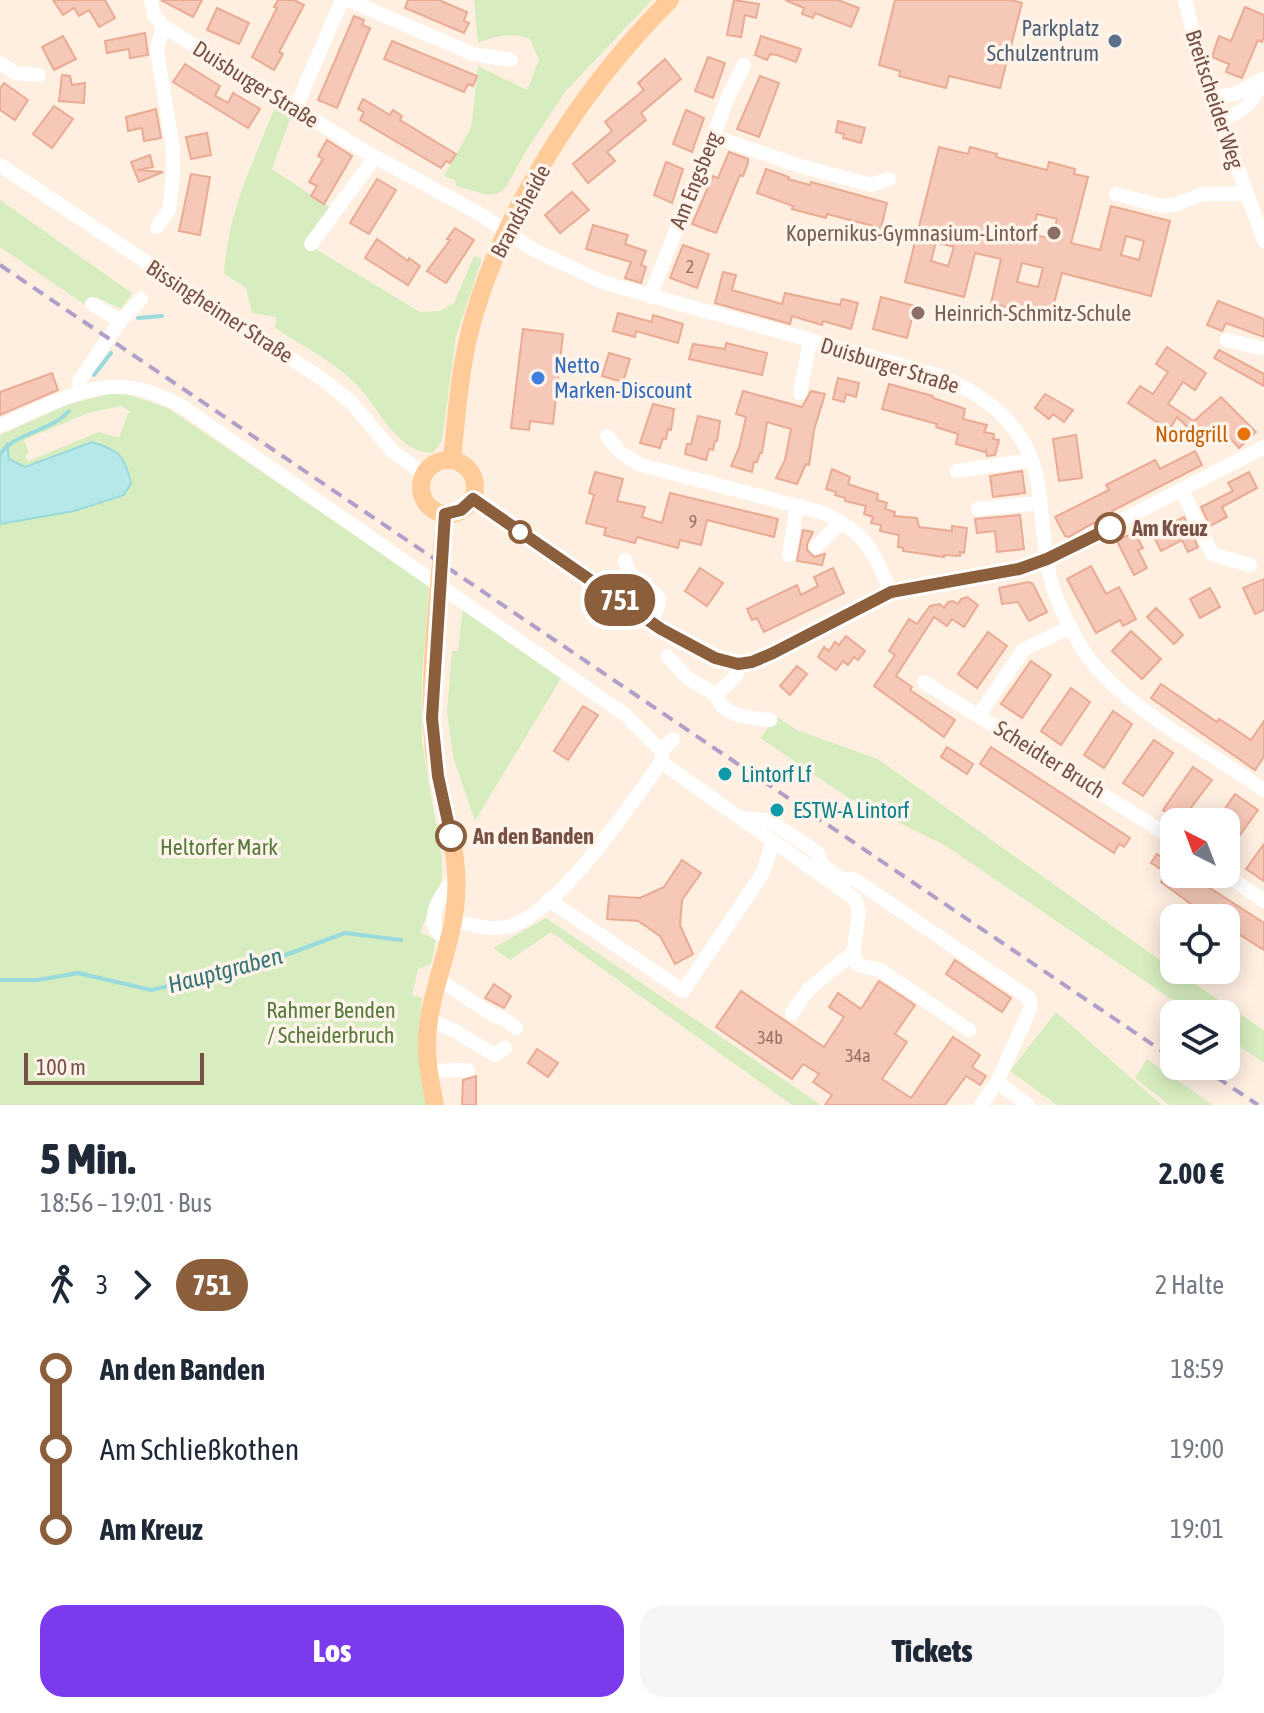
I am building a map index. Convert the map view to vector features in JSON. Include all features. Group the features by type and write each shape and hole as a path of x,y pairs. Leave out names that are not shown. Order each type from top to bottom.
{"main road":[{"name":"Brandsheide","path":"452,460 461,371 477,306 506,230 554,147 586,101 638,33 670,0"},
{"path":"435,1105 428,1071 429,1020 454,921 456,879 433,743 432,697 444,521 422,495 421,484 424,474 435,463 452,460 460,462 472,474 475,490 473,499 444,521"}],"street":[{"path":"151,0 154,15 163,26 157,50 173,150 169,210 157,227"},
{"path":"295,109 345,0 473,54 511,60"},
{"name":"Breitscheider Weg","path":"1185,0 1202,68 1264,241"},
{"name":"Duisburger Straße","path":"163,26 375,157 506,230 534,250 587,275 650,297 940,376 983,397 1001,413 1028,452 1040,503 1051,582 1071,627 1095,667 1129,698 1264,790"},
{"path":"0,63 15,73 39,75"},
{"name":"Am Engsberg","path":"650,297 744,65"},
{"path":"1212,97 1235,94 1264,78"},
{"path":"1220,121 1241,112 1255,99 1264,78"},
{"path":"713,136 797,165 871,185 889,179"},
{"path":"311,244 375,157"},
{"name":"Bissingheimer Straße","path":"0,165 322,379 352,403 392,451 424,474"},
{"path":"1116,194 1161,206 1174,205 1203,194 1247,194"},
{"path":"81,392 79,381 118,324 141,299"},
{"path":"92,304 114,317 118,324"},
{"path":"1227,340 1264,349"},
{"path":"800,393 810,341"},
{"path":"0,426 81,392 106,386 137,388 180,405 624,714 661,757 740,818 855,899 859,912 853,953 858,965 880,970 969,1030"},
{"path":"607,436 621,453 641,465 824,513 841,522 859,534 876,558 891,592"},
{"path":"473,499 650,621 715,658 738,664 773,653 891,592 1019,569 1047,559 1264,447"},
{"path":"957,471 1031,460"},
{"path":"1182,490 1212,554 1250,565"},
{"path":"978,509 1040,503"},
{"path":"789,555 797,506"},
{"path":"816,547 841,522"},
{"path":"625,560 630,573 659,598 650,621"},
{"path":"979,715 1024,649 1071,627"},
{"path":"667,656 689,679 716,695 718,703 731,714 770,720"},
{"path":"716,695 737,675 738,664"},
{"name":"Scheidter Bruch","path":"924,682 1160,830"},
{"path":"454,921 493,929 513,925 549,900 603,841 673,739"},
{"path":"740,818 769,820 818,853 822,865 841,879 854,879 1029,998 1031,1007 997,1082 981,1105"},
{"path":"549,900 683,991 763,873 773,841"},
{"path":"449,940 438,932 436,910 444,889 456,879"},
{"path":"1240,884 1264,901"},
{"path":"792,1013 808,990 853,953"},
{"path":"438,979 516,1028"},
{"path":"429,1020 453,1030 495,1055 505,1048"},
{"path":"428,1071 468,1070"},
{"path":"997,1082 1028,1105"}],"green space":[{"path":"474,0 652,0 565,92 506,187 499,193 488,195 456,186 455,180 444,176 471,128 478,66 527,90 539,60 530,39 523,37 504,36 478,43"},
{"path":"275,107 291,117 272,169 331,208 304,242 420,312 440,311 454,303 474,256 482,259 456,337 442,441 433,453 408,445 344,373 275,328 276,317 252,313 246,288 224,274 236,209"},
{"path":"0,200 132,293 121,309 96,297 88,307 0,247"},
{"name":"Heltorfer Mark","path":"112,393 130,395 168,408 429,586 422,677 422,743 442,858 442,880 420,932 436,940 431,964 418,969 412,995 422,998 419,1033 430,1105 0,1105 0,435 67,405","holes":["121,406 132,413 128,413 119,438 99,432 28,461 25,455 29,453 24,440 88,413"]},
{"path":"463,607 562,677 475,821 453,757 447,712 452,651 458,651"},
{"path":"777,717 797,730 878,759 1160,960 1160,984 1195,984 1219,1000 1172,1000 946,846 847,797 760,738"},
{"path":"546,918 821,1105 792,1105 551,932 510,960 493,948"},
{"path":"1056,1012 1162,1105 1057,1105 1010,1071"},
{"path":"1240,1014 1264,1030 1264,1063 1240,1047"},
{"path":"1147,1059 1160,1068 1160,1080 1177,1080 1212,1105 1169,1105 1135,1078"}],"water":[{"path":"92,442 115,451 123,460 131,483 124,495 74,511 0,524 0,454 7,444 9,459 25,467"}],"building":[{"path":"53,0 105,0 115,18 99,27 89,10 79,16 74,8 63,15"},
{"path":"161,0 202,0 193,17"},
{"path":"278,0 294,0 304,5 279,52 283,54 274,70 252,57 277,8 274,7"},
{"path":"408,0 439,0 467,12 464,21 469,23 464,33 405,8"},
{"path":"734,0 759,4 756,18 745,15 741,37 727,35"},
{"path":"785,0 838,0 859,8 851,27 815,13 813,18 802,14 804,8"},
{"path":"895,0 1011,0 1022,3 1000,88 949,76 946,88 899,76 900,71 879,65"},
{"path":"1245,7 1264,15 1264,36 1262,42 1258,40 1242,78 1226,72 1229,64 1212,57 1219,36 1231,41"},
{"path":"217,8 249,23 239,44 207,30"},
{"path":"354,16 364,20 362,25 370,28 337,108 318,100"},
{"path":"145,33 148,55 130,58 129,49 107,53 105,41"},
{"path":"63,36 76,59 54,70 42,47"},
{"path":"761,36 801,49 796,62 777,55 770,54 767,60 755,55"},
{"path":"392,41 477,76 473,86 468,84 464,92 384,59"},
{"path":"708,57 725,63 713,98 695,91"},
{"path":"665,59 681,79 641,113 646,120 607,152 615,161 588,183 573,164 612,131 605,122 644,90 638,83"},
{"path":"185,64 220,86 215,96 228,103 233,93 260,109 248,128 173,82"},
{"path":"62,75 70,76 72,85 85,83 84,103 59,101"},
{"path":"760,76 779,83 759,137 737,129"},
{"path":"4,83 28,100 15,120 0,110 0,89"},
{"path":"363,99 390,115 393,110 402,116 400,120 456,154 450,163 446,161 441,168 360,120 364,112 358,109"},
{"path":"54,106 73,119 52,148 33,134"},
{"path":"156,109 161,138 144,141 142,128 128,131 126,117"},
{"path":"686,110 704,118 692,152 673,144"},
{"path":"838,121 865,128 861,143 843,138 844,134 836,132"},
{"path":"207,133 211,155 191,159 186,137"},
{"path":"327,140 352,156 324,204 311,196 317,186 309,182 323,159 318,156"},
{"path":"939,147 968,154 970,147 1047,170 1049,162 1075,169 1074,174 1088,177 1071,243 1100,250 1111,206 1170,221 1151,296 1062,273 1050,318 991,303 1001,259 975,253 964,297 905,282","holes":["1037,214 1057,219 1052,239 1032,234","1126,236 1144,241 1139,260 1121,255","936,242 954,247 948,266 931,261","1022,263 1043,268 1038,287 1017,282"]},
{"path":"729,152 748,159 748,163 716,233 692,224 713,176 718,178"},
{"path":"150,155 153,167 137,170 163,172 139,182 131,162"},
{"path":"666,162 683,169 672,203 654,195"},
{"path":"766,169 788,179 810,185 811,182 887,203 881,228 827,214 826,218 792,209 793,206 757,193"},
{"path":"191,174 210,177 200,235 179,231"},
{"path":"377,179 396,190 369,234 350,223"},
{"path":"572,192 589,210 560,233 545,215"},
{"path":"593,225 628,235 625,244 646,251 641,265 646,267 641,283 625,278 631,262 586,249"},
{"path":"455,228 474,240 446,283 427,271"},
{"path":"377,239 420,266 408,285 365,258"},
{"path":"683,245 709,254 697,288 670,278"},
{"path":"723,272 736,275 732,290 782,304 785,293 840,305 842,299 858,303 851,329 792,316 790,324 715,303"},
{"name":"Heinrich-Schmitz-Schule","path":"881,297 915,306 907,338 873,329"},
{"path":"1218,301 1264,319 1264,337 1226,323 1222,331 1207,325"},
{"path":"618,313 652,322 653,315 683,324 678,343 636,331 635,337 613,331"},
{"name":"Netto Marken-Discount","path":"523,329 563,334 553,424 530,421 529,430 511,428"},
{"path":"726,343 767,353 762,375 689,359 693,344 725,349"},
{"path":"1167,347 1206,373 1195,390 1183,382 1168,404 1194,421 1221,397 1256,432 1239,448 1220,427 1204,443 1177,417 1169,430 1128,403 1140,386 1153,394 1168,372 1156,364"},
{"path":"1219,350 1264,374 1264,386 1214,358"},
{"path":"609,353 630,359 623,382 602,376"},
{"path":"52,373 58,390 0,415 0,392"},
{"path":"838,378 859,383 856,397 846,394 844,402 833,399"},
{"path":"889,384 965,409 963,419 987,425 984,432 994,434 993,439 999,440 995,455 987,456 986,450 956,444 958,434 936,427 937,424 882,409"},
{"path":"743,391 802,407 811,391 825,394 814,430 809,465 806,464 797,484 776,478 785,460 791,429 767,422 762,453 754,462 752,472 731,466 746,417 736,414"},
{"path":"1045,394 1073,410 1064,422 1053,414 1049,419 1035,408"},
{"path":"653,404 674,409 671,430 668,429 660,448 640,443"},
{"path":"698,416 720,421 717,441 713,450 709,449 706,460 685,454 687,444 691,444"},
{"path":"1076,435 1082,478 1059,481 1053,439"},
{"path":"1195,451 1202,465 1069,537 1065,536 1055,517 1109,490 1106,485 1155,460 1160,469"},
{"path":"832,469 850,477 848,484 878,494 877,500 887,503 885,509 895,512 894,516 917,518 919,527 952,531 952,526 967,528 964,553 944,557 903,551 898,547 899,535 880,531 881,525 871,523 873,517 864,514 866,506 845,501 845,498 835,495 836,492 826,489"},
{"path":"1022,471 1025,493 993,497 990,476"},
{"path":"595,472 623,479 617,501 645,507 642,517 662,523 670,493 778,519 774,537 707,520 701,545 680,540 678,548 637,537 635,543 604,535 606,528 586,523 594,495 589,493"},
{"path":"1249,472 1257,488 1222,507 1227,517 1210,526 1201,507 1233,491 1228,483"},
{"path":"1020,515 1024,549 997,552 995,531 977,533 975,519"},
{"path":"1184,517 1198,547 1188,552 1182,540 1161,551 1152,533"},
{"path":"803,530 813,532 807,550 814,557 825,554 822,565 797,561"},
{"path":"1134,532 1143,548 1138,550 1147,568 1134,575 1117,541"},
{"path":"1091,566 1106,594 1119,587 1136,619 1123,626 1120,620 1096,633 1067,579"},
{"path":"700,568 723,583 707,606 685,591"},
{"path":"833,568 844,593 764,632 757,618 752,620 747,609 797,585 801,595 818,586 814,577"},
{"path":"1264,579 1264,610 1255,614 1243,588"},
{"path":"1028,582 1033,584 1047,612 1029,621 1018,602 1002,604 999,588"},
{"path":"1210,588 1220,607 1200,618 1190,599"},
{"path":"967,597 978,605 964,627 952,619 947,626 934,617 896,676 912,687 910,690 955,720 944,737 874,686 895,655 889,651 909,619 917,624 930,606 940,604 944,608 948,602 958,604"},
{"path":"1156,608 1183,635 1174,644 1147,617"},
{"path":"1131,631 1161,659 1142,679 1112,651"},
{"path":"988,632 1007,646 977,688 958,674"},
{"path":"846,636 865,651 858,660 854,657 848,665 843,661 836,670 818,657 824,647 829,651 835,642 839,645"},
{"path":"1031,661 1051,675 1022,718 1001,704"},
{"path":"797,666 807,674 790,695 780,686"},
{"path":"1161,684 1217,722 1219,719 1251,740 1264,721 1264,757 1255,770 1151,698"},
{"path":"1071,688 1090,702 1061,745 1041,731"},
{"path":"583,706 598,715 568,760 554,751"},
{"path":"1113,711 1132,724 1104,768 1084,755"},
{"path":"1154,740 1173,753 1143,796 1123,783"},
{"path":"947,747 973,764 967,774 941,757"},
{"path":"991,747 1130,838 1124,847 1119,844 1114,853 980,764"},
{"path":"1193,767 1212,780 1191,808 1164,808"},
{"path":"1235,794 1258,810 1240,835 1240,808 1226,808"},
{"path":"1264,844 1264,881 1246,869"},
{"path":"1157,854 1160,856 1160,869 1151,863"},
{"path":"682,860 701,873 682,900 680,925 693,954 675,964 660,936 638,921 607,919 609,896 640,898 664,887"},
{"path":"1169,888 1210,888 1235,904 1191,904"},
{"path":"1240,908 1264,923 1264,950 1240,935"},
{"path":"955,960 1011,998 1002,1012 946,974"},
{"path":"879,981 915,1005 895,1034 907,1042 882,1079 911,1098 953,1037 980,1055 972,1067 986,1076 980,1085 966,1076 945,1105 825,1105 832,1095 813,1082 819,1074 803,1064 792,1079 716,1027 741,991 824,1047 844,1017 829,1007 838,993 861,1009"},
{"path":"494,984 511,996 504,1008 485,998"},
{"path":"537,1049 558,1063 548,1077 528,1063"},
{"path":"476,1076 476,1105 462,1105 463,1080"}],"waterway":[{"path":"138,318 162,316"},
{"path":"94,375 111,353"},
{"path":"0,454 15,441 69,411"},
{"name":"Hauptgraben","path":"0,980 38,980 78,973 151,990 256,966 345,933 401,940"}],"railway":[{"path":"0,265 1160,1050"},
{"path":"1221,1080 1258,1105"}],"bus line":[{"name":"751","path":"451,836 433,743 432,697 445,514 461,510 473,499 661,629 715,658 738,664 773,653 891,592 1019,569 1110,528"}],"place":[{"name":"Parkplatz Schulzentrum","path":"1115,41"},
{"name":"Kopernikus-Gymnasium-Lintorf","path":"1054,233"},
{"name":"Heinrich-Schmitz-Schule","path":"918,313"},
{"name":"Netto Marken-Discount","path":"538,378"},
{"name":"Nordgrill","path":"1244,434"},
{"name":"Am Kreuz","path":"1110,528"},
{"name":"Lintorf Lf","path":"725,774"},
{"name":"ESTW-A Lintorf","path":"777,810"},
{"name":"An den Banden","path":"451,836"}],"park label":[{"name":"Rahmer Benden / Scheiderbruch","path":"331,1022"}]}
